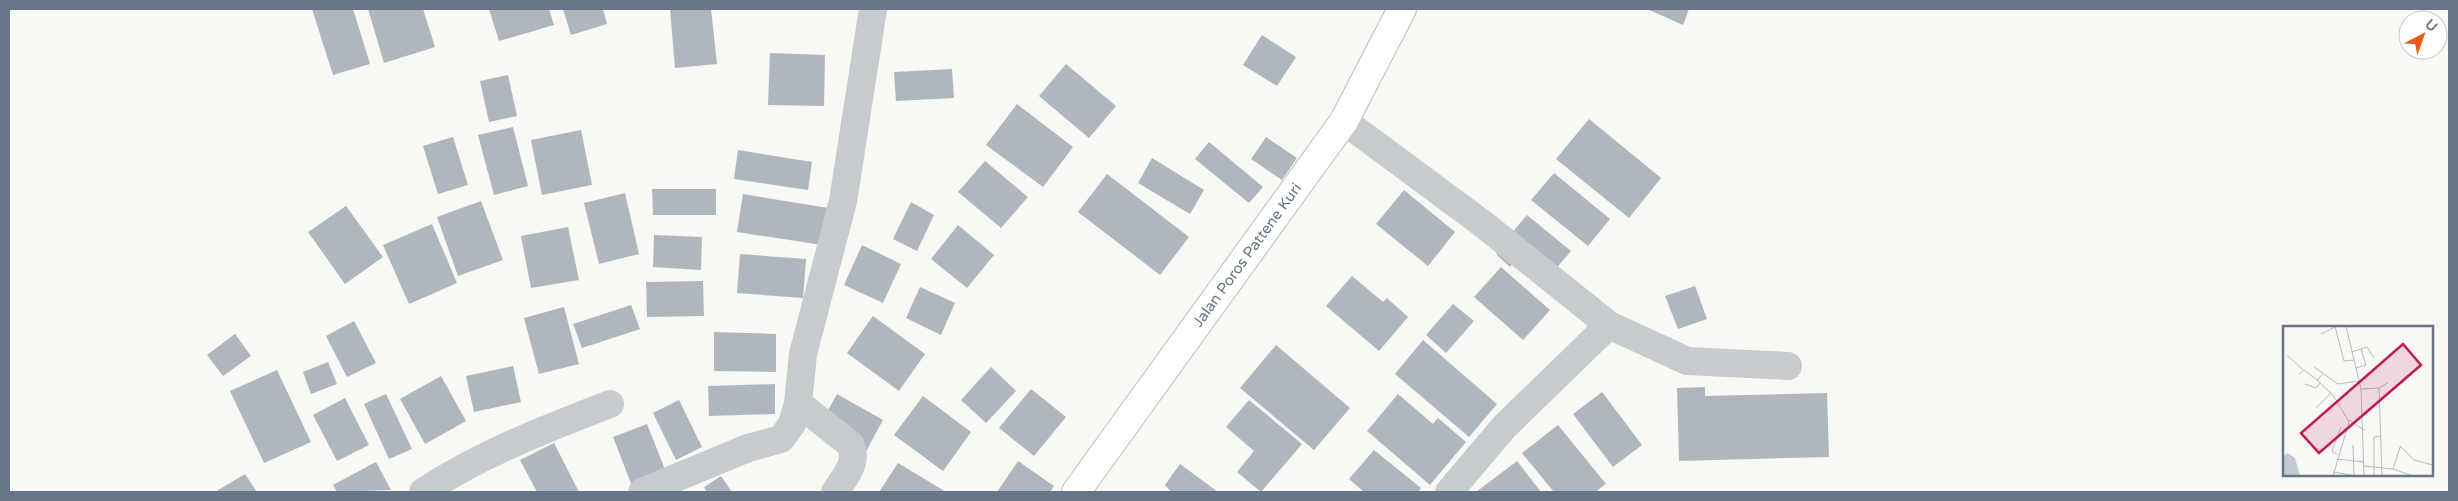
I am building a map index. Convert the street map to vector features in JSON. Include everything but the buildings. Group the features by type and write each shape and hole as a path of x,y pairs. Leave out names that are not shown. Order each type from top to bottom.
{"street":[{"path":"642,492 748,448 781,439 792,424 798,402 804,354 843,201 874,9"},
{"name":"Jalan Poros Pattene Kuri","path":"1076,492 1344,121 1402,9"},
{"path":"1344,121 1483,224 1609,325 1687,360 1788,366"},
{"path":"1448,492 1504,428 1609,325"},
{"path":"798,402 850,444 854,453 854,461 835,492"},
{"path":"422,492 457,470 526,436 610,404"}]}
